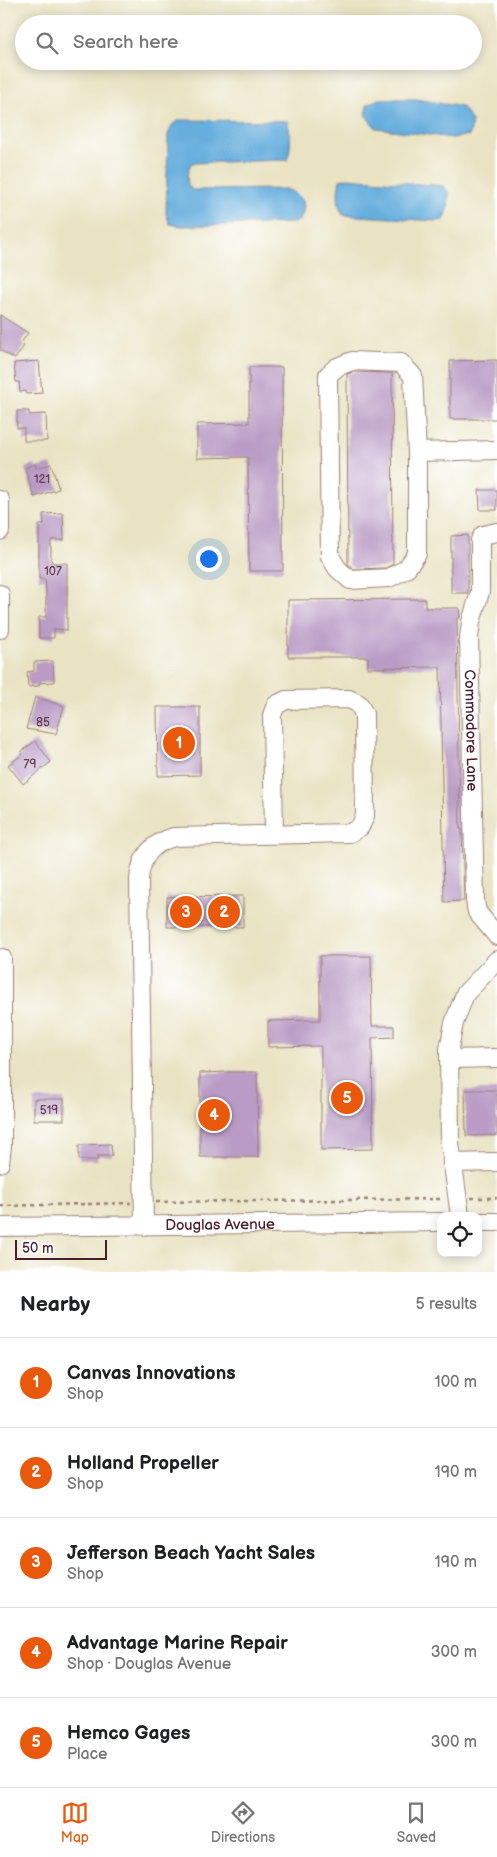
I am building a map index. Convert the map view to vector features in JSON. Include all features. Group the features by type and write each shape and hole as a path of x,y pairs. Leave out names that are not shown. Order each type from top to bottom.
{"street":[{"path":"352,361 401,363 413,376 417,452 417,554 406,569 389,578 350,580 337,568 330,556 328,375 337,367 352,361"},
{"path":"417,452 497,450"},
{"path":"0,500 0,531"},
{"name":"Commodore Lane","path":"497,532 482,535 480,540 480,592 471,622 469,655 475,900 477,912 497,936"},
{"path":"0,594 0,629"},
{"path":"144,1226 139,879 142,863 151,848 165,839 174,837 350,833 360,827 365,816 364,714 359,704 349,699 286,700 276,705 272,715 274,834"},
{"path":"0,1163 2,1146 2,958"},
{"path":"459,1212 450,1143 449,1059 454,1023 465,994 497,960"},
{"path":"449,1059 497,1058"},
{"path":"452,1163 497,1162"},
{"name":"Douglas Avenue","path":"0,1227 437,1222"},
{"path":"482,1222 497,1222"}],"path":[{"path":"0,1206 448,1198"},
{"path":"470,1198 497,1198"}],"water":[{"path":"379,99 416,99 462,107 472,121 470,135 453,138 376,128 366,116 367,105"},
{"path":"179,120 287,121 290,150 287,160 191,163 187,175 188,186 193,190 286,189 300,197 304,204 300,220 293,223 181,226 170,224 166,214 168,135 172,125"},
{"path":"348,178 443,186 449,193 448,210 444,220 437,221 343,215 338,198 338,189 340,180"}],"building":[{"path":"0,315 28,333 21,343 24,346 15,359 0,350"},
{"path":"497,360 497,419 450,419 450,361"},
{"path":"39,361 42,393 26,394 25,391 20,392 19,382 16,382 14,363"},
{"path":"249,367 282,367 283,571 249,571 248,457 197,458 197,424 249,423"},
{"path":"354,372 392,373 393,564 386,568 354,569 348,564 347,374"},
{"path":"17,411 29,411 29,415 46,414 47,441 24,441 24,428 17,428"},
{"path":"35,464 36,468 51,464 59,489 34,497 25,468"},
{"path":"479,490 497,490 497,510 480,510"},
{"path":"63,513 64,540 51,540 51,560 53,563 67,563 67,630 54,629 54,638 39,638 39,617 46,617 46,591 45,579 39,579 39,525 44,525 43,514"},
{"path":"468,535 468,593 451,593 451,536"},
{"path":"425,599 425,608 459,608 460,618 457,618 460,829 462,829 464,901 444,902 440,667 368,668 368,657 288,657 288,600"},
{"path":"53,661 54,682 39,683 39,686 28,687 27,672 34,671 34,662"},
{"path":"35,697 64,706 56,734 26,729"},
{"path":"157,707 200,707 200,775 158,776"},
{"path":"35,741 51,762 23,784 8,765 23,754 21,752"},
{"path":"243,896 243,927 167,927 167,897"},
{"path":"320,956 371,956 372,1026 394,1026 394,1037 372,1038 373,1149 321,1150 321,1046 268,1047 268,1021 320,1020"},
{"path":"257,1072 258,1157 200,1157 200,1073"},
{"path":"465,1090 497,1090 497,1135 466,1136"},
{"path":"34,1099 64,1099 64,1120 34,1120"},
{"path":"111,1144 112,1156 97,1156 98,1160 79,1160 79,1145"}],"place":[{"name":"Canvas Innovations","path":"179,743"},
{"name":"Jefferson Beach Yacht Sales","path":"186,912"},
{"name":"Holland Propeller","path":"224,912"},
{"name":"Hemco Gages","path":"347,1098"},
{"name":"Advantage Marine Repair","path":"214,1115"}]}
